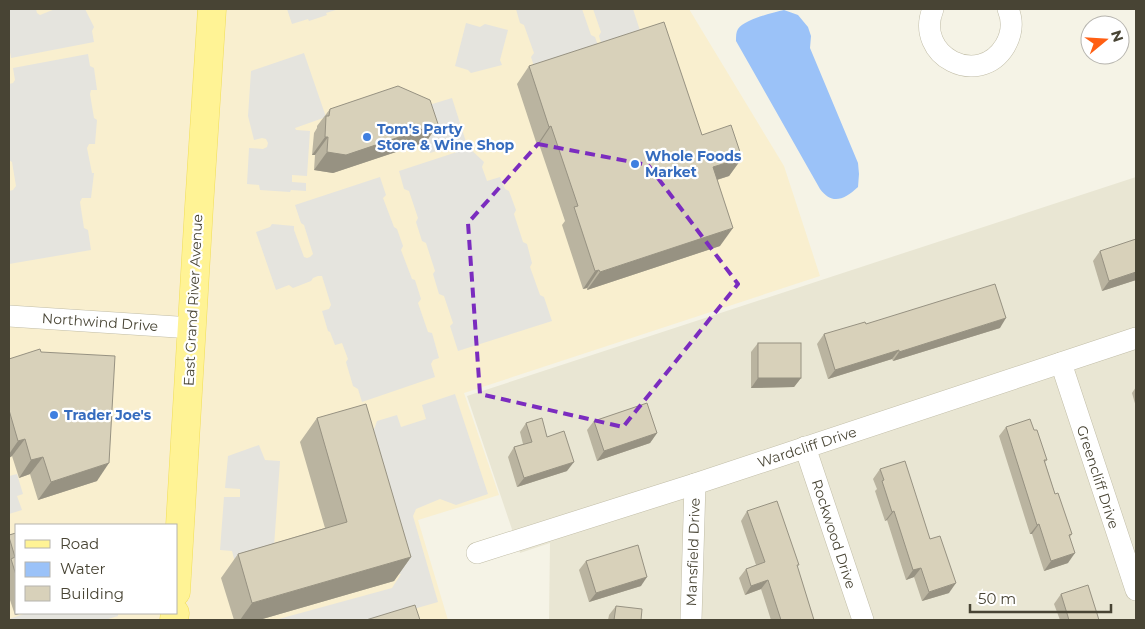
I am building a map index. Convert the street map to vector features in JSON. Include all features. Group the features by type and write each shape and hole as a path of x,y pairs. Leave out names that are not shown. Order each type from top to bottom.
{"main road":[{"name":"East Grand River Avenue","path":"178,559 212,9"}],"street":[{"path":"933,9 930,16 929,29 933,42 941,53 952,62 965,66 978,66 991,61 1002,52 1009,40 1012,27 1008,9"},
{"name":"Northwind Drive","path":"9,316 192,328"},
{"name":"Wardcliff Drive","path":"477,553 695,484 1136,338"},
{"name":"Greencliff Drive","path":"1061,363 1136,590"},
{"name":"Rockwood Drive","path":"805,447 863,620"},
{"name":"Mansfield Drive","path":"691,620 695,484"}],"highlighted area":[{"path":"538,144 648,165 738,284 623,427 480,394 468,223"}],"shaded area":[{"path":"9,9 689,9 784,166 820,276 464,393 499,495 418,520 448,620 9,620"},
{"path":"9,9 36,9 40,15 55,9 85,9 94,27 92,31 94,42 11,58 9,46"},
{"path":"287,9 339,9 309,21 308,19 292,24"},
{"path":"516,9 582,9 591,35 595,37 601,54 537,75 531,57 534,53 524,25 520,23"},
{"path":"593,9 633,9 643,40 604,52 599,36 601,32"},
{"path":"466,23 480,27 485,24 508,30 500,60 502,65 471,73 468,70 455,66"},
{"path":"304,53 326,117 295,128 296,130 310,131 307,176 292,175 292,182 306,183 306,191 260,190 259,185 247,184 249,148 263,149 267,147 268,143 266,139 262,138 254,140 248,116 251,71"},
{"path":"88,54 90,66 94,68 97,90 91,90 90,94 94,118 97,120 95,144 89,144 87,148 92,173 94,173 91,198 82,198 80,202 84,228 88,230 91,250 9,264 9,191 13,190 16,186 12,162 9,160 9,84 15,80 13,68"},
{"path":"452,98 466,142 430,153 416,109"},
{"path":"466,145 484,162 482,167 487,181 500,177 505,189 509,191 516,210 514,214 523,242 527,244 532,263 530,267 540,295 544,297 552,321 458,351 450,326 453,323 444,296 439,294 433,274 435,271 426,243 422,241 416,222 418,218 409,191 404,189 399,171 460,151"},
{"path":"380,177 386,195 383,198 394,227 397,229 403,246 401,250 412,279 415,280 421,299 418,303 428,332 432,333 439,358 433,360 431,364 435,377 362,402 358,389 353,386 346,362 348,359 342,343 335,345 328,331 322,311 329,309 331,305 322,276 313,278 311,281 293,288 289,285 276,290 256,232 270,227 272,224 294,226 304,257 310,257 313,254 304,225 301,223 295,205"},
{"path":"1136,177 1136,620 549,620 550,543 520,553 467,396"},
{"path":"455,394 488,494 456,505 440,499 416,509 413,516 438,602 375,620 275,620 392,588 401,574 395,575 372,435 377,421 397,415 401,427 426,419 422,405"},
{"path":"259,445 265,460 280,461 273,561 237,570 232,551 220,550 224,497 240,497 240,489 225,488 228,456"},
{"path":"17,474 23,494 17,496 22,510 9,514 9,476"},
{"path":"24,614 118,614 118,616 105,620 9,619"}],"water":[{"path":"784,10 798,15 808,27 811,36 810,48 858,163 858,187 843,198 834,199 820,189 736,41 737,31 741,25 759,17"}],"building":[{"name":"Whole Foods Market","path":"664,22 702,135 731,125 742,158 713,167 733,228 600,272 599,270 595,271 574,207 578,206 529,66"},
{"path":"398,86 430,100 438,124 346,155 327,152 328,137 325,137 326,116 329,116 330,109"},
{"path":"1136,239 1136,272 1109,281 1100,251"},
{"path":"995,284 1006,318 835,370 824,334 865,322 866,324"},
{"path":"758,343 801,343 801,378 758,378"},
{"name":"Trader Joe's","path":"40,349 41,352 115,356 109,463 51,482 43,457 31,460 25,439 18,441 9,410 9,359"},
{"path":"647,403 657,433 604,451 594,421"},
{"path":"366,404 411,557 252,603 238,554 347,522 317,418"},
{"path":"542,418 547,437 564,431 574,462 524,478 514,447 532,442 526,423"},
{"path":"1030,419 1034,430 1037,430 1047,460 1044,460 1055,494 1058,493 1072,534 1069,535 1075,553 1051,561 1039,524 1037,525 1006,427"},
{"path":"905,461 930,539 940,536 956,583 929,592 921,568 913,570 882,481 884,480 880,469"},
{"path":"777,501 799,565 797,565 814,620 781,620 768,580 751,586 746,569 765,562 747,511"},
{"path":"15,533 15,557 9,537 9,535"},
{"path":"638,545 647,577 596,593 586,561"},
{"path":"15,557 15,572 11,559"},
{"path":"1088,585 1099,620 1069,620 1061,594"},
{"path":"415,605 420,620 366,620"},
{"path":"616,606 642,609 641,620 614,620"}],"place":[{"name":"Tom's Party Store & Wine Shop","path":"367,137"},
{"name":"Whole Foods Market","path":"635,164"},
{"name":"Trader Joe's","path":"54,415"}]}
